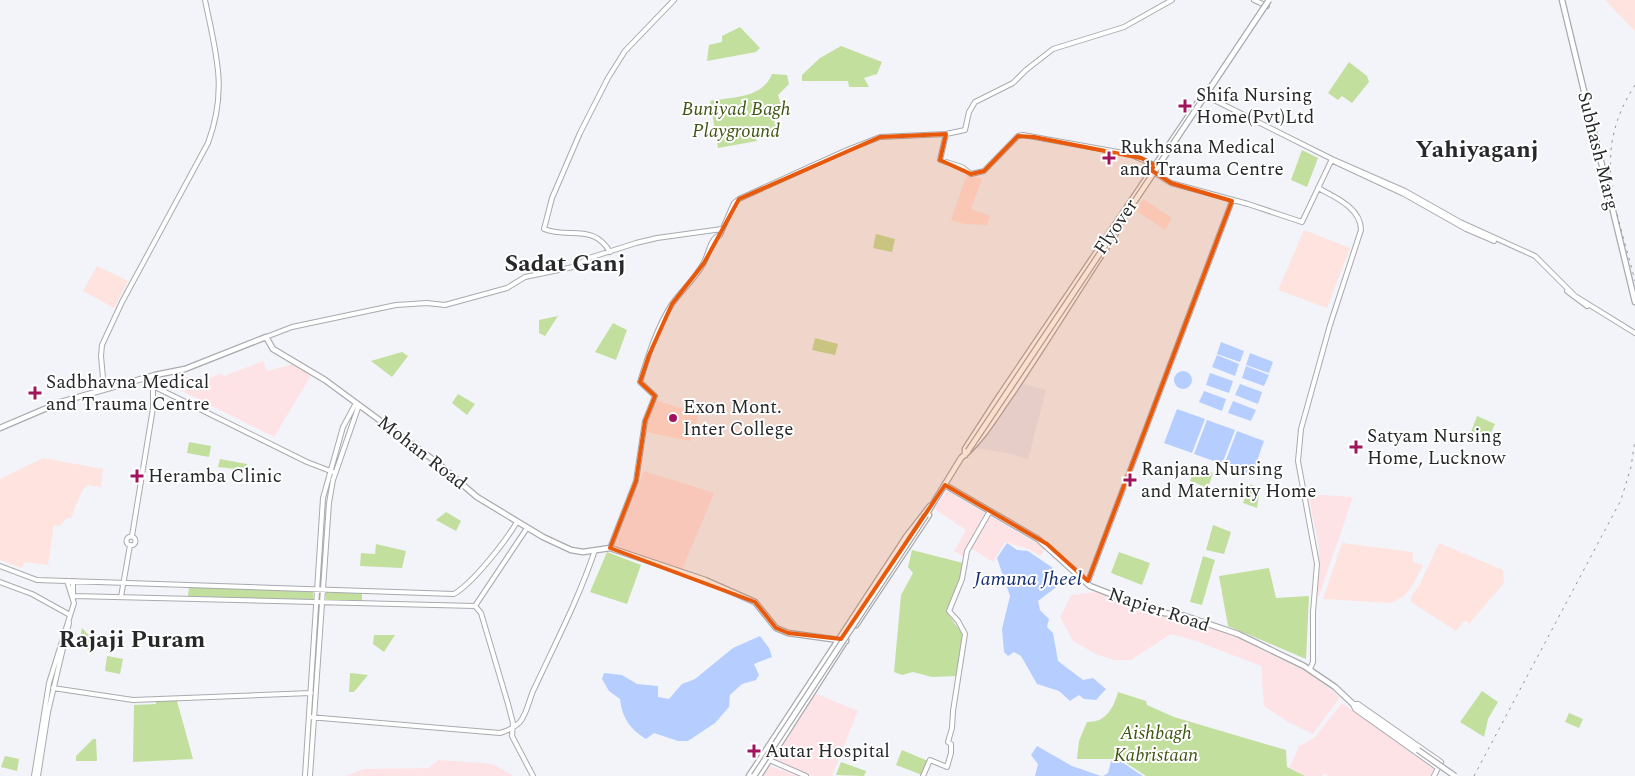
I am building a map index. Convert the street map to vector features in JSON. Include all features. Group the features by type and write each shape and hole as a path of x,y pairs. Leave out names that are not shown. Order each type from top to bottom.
{"main road":[{"name":"Subhash Marg","path":"1562,0 1635,302"},
{"path":"965,454 965,449 998,398 1072,291 1150,171 1157,166 1205,95 1265,2"},
{"name":"Flyover","path":"965,454 1265,2"},
{"path":"754,776 932,504 946,486 965,454 988,428 1026,372 1156,173 1157,166"},
{"path":"0,428 61,402 146,377 185,369 266,338"},
{"name":"Mohan Road","path":"266,338 273,349 325,380 435,461 477,497 527,528 571,550 610,548 704,580 755,602 776,628 802,636 843,640"},
{"name":"Napier Road","path":"946,486 1047,546 1087,582 1157,612 1185,616 1272,648 1310,669 1335,687 1358,708 1455,776"},
{"path":"759,776 906,537 927,507 932,504"},
{"path":"749,776 843,640"}],"street":[{"path":"104,389 102,345 122,302 208,143 215,124 219,102 219,70 205,0"},
{"path":"610,252 600,238 593,235 559,233 544,229 552,198 580,133 608,78 625,51 674,0"},
{"path":"610,548 636,481 645,421 655,396 640,382 649,354 672,304 702,266 716,237 720,235 734,203 847,150 880,137 946,134 965,130 969,112 975,102 1013,83 1052,49 1124,27 1172,0"},
{"path":"1254,0 1265,2"},
{"path":"1205,95 1332,159 1405,191 1460,222 1535,256 1576,296 1635,334"},
{"path":"946,134 940,160 962,167 971,174 984,171 1018,136 1128,154 1157,166"},
{"path":"1150,171 1171,183 1248,204 1302,222 1332,159"},
{"path":"1310,669 1313,662 1313,612 1317,564 1298,461 1298,449 1330,325 1362,230 1359,217 1350,208 1318,188"},
{"path":"1087,582 1232,201"},
{"path":"266,338 292,327 396,305 427,303 445,305 507,288 525,277 572,267 610,252 657,238 722,229"},
{"path":"146,377 153,386 307,462 336,473"},
{"path":"120,597 130,545 135,541 132,536 153,408 153,386"},
{"path":"305,776 323,498 342,433 358,404"},
{"path":"310,776 323,602 328,503 358,404"},
{"path":"342,433 348,436"},
{"path":"923,776 930,760 947,767 952,753 952,744 948,742 952,728 952,710 965,634 958,621 949,611 962,579 967,551 990,511"},
{"path":"0,566 37,580 454,594 466,584 506,539 516,522"},
{"path":"475,606 527,528"},
{"path":"309,717 500,734 512,728 527,711 533,689 566,625 595,550"},
{"path":"67,581 74,596"},
{"path":"36,776 49,684 74,603 74,581"},
{"path":"0,582 32,594 70,615"},
{"path":"447,594 447,606"},
{"path":"74,596 475,606"},
{"path":"475,606 480,613 508,704 512,736 533,776"},
{"path":"36,776 68,621"},
{"path":"53,688 133,700 316,692"},
{"path":"1353,704 1358,704 1441,762 1434,776"},
{"path":"1353,704 1355,709 1438,768"},
{"path":"762,757 806,776"}],"highlighted area":[{"path":"946,134 940,160 971,174 984,171 1018,136 1034,137 1141,158 1155,165 1151,170 1171,183 1232,201 1088,581 1047,544 945,485 841,639 788,633 776,628 755,602 610,548 636,481 645,421 655,396 640,382 649,355 672,304 704,263 739,199 880,137"}],"shaded area":[{"path":"1605,0 1635,0 1635,31"},
{"path":"967,174 982,179 971,209 990,216 987,225 964,224 951,220"},
{"path":"1143,199 1172,218 1165,230 1136,211"},
{"path":"1304,230 1350,248 1327,308 1278,290"},
{"path":"97,266 128,281 114,308 83,291"},
{"path":"263,361 267,371 293,364 312,374 274,437 168,384 168,378 190,377 191,382 197,380 199,383 221,373 224,376"},
{"path":"1020,383 1046,390 1028,459 1007,453 976,448"},
{"name":"Exon Mont. Inter College","path":"655,400 699,414 690,441 646,432 647,422"},
{"path":"43,458 103,469 101,487 88,485 82,491 71,518 67,518 60,526 54,525 48,565 25,562 22,568 0,560 0,479"},
{"path":"644,471 714,493 682,570 614,547"},
{"path":"947,491 1045,548 1041,556 1026,548 1005,542 993,562 971,548 964,557 954,551 966,530 934,509"},
{"path":"1308,494 1353,497 1319,596 1316,596 1319,547"},
{"path":"1342,543 1413,552 1413,562 1423,565 1413,585 1403,597 1391,603 1323,599"},
{"path":"1439,543 1503,570 1504,583 1469,624 1465,620 1456,631 1411,602 1411,597 1420,584"},
{"path":"1098,592 1154,614 1185,618 1209,625 1276,653 1307,671 1340,697 1313,734 1288,722 1264,706 1261,666 1196,641 1171,634 1131,660 1114,660 1098,655 1073,641 1060,617 1071,595"},
{"path":"814,693 858,711 832,776 812,776 771,760"},
{"path":"1342,703 1435,769 1432,776 1328,776 1324,773 1322,776 1305,776 1289,768 1299,746 1315,737"},
{"path":"439,760 485,763 494,765 514,776 346,776 363,769 428,768"},
{"path":"768,765 797,776 760,776"}],"green space":[{"path":"740,27 760,48 756,52 707,61 709,45 722,42 722,36"},
{"path":"841,46 882,62 877,74 864,78 869,87 849,87 848,81 802,81 802,75 820,58"},
{"path":"1349,62 1367,76 1369,82 1352,103 1342,96 1338,100 1328,93"},
{"name":"Buniyad Bagh Playground","path":"772,74 787,75 789,84 778,95 784,114 777,115 781,128 753,134 757,141 718,148 710,101 754,92 767,82"},
{"path":"1302,150 1318,158 1307,187 1291,180"},
{"path":"876,234 895,239 892,252 873,248"},
{"path":"558,316 545,336 539,333 539,320"},
{"path":"613,323 627,330 616,360 595,352"},
{"path":"815,338 838,344 835,355 812,350"},
{"path":"402,352 408,356 392,377 371,361"},
{"path":"458,394 475,404 467,415 452,403"},
{"path":"1477,416 1495,424 1488,439 1471,432"},
{"path":"189,442 211,446 209,457 187,453"},
{"path":"220,459 247,464 245,470 218,467"},
{"path":"1196,466 1213,473 1208,488 1190,481"},
{"path":"1249,484 1260,488 1257,508 1243,503"},
{"path":"446,512 461,521 456,531 436,520"},
{"path":"1213,525 1231,532 1224,554 1206,550"},
{"path":"376,544 406,551 402,568 360,566 361,553 375,554"},
{"path":"912,550 963,563 961,577 946,611 963,635 957,676 932,677 913,672 902,675 894,672 901,595 913,573 908,567"},
{"path":"607,552 641,565 627,604 590,592"},
{"path":"1119,552 1150,563 1142,585 1111,573"},
{"path":"1203,556 1215,560 1202,605 1190,602"},
{"path":"1269,568 1276,598 1309,596 1306,659 1228,626 1219,576"},
{"path":"189,587 313,591 313,600 188,596"},
{"path":"326,592 362,593 362,601 326,600"},
{"path":"82,628 97,644 95,651 78,647"},
{"path":"374,635 395,635 384,652 373,644"},
{"path":"107,656 123,659 120,674 105,671"},
{"path":"350,673 368,675 354,692 349,692"},
{"path":"1482,691 1498,702 1488,719 1484,737 1460,722"},
{"name":"Aishbagh Kabristaan","path":"1118,692 1146,701 1147,705 1174,717 1286,750 1287,767 1305,776 1146,776 1120,759 1077,759 1079,741 1087,722 1094,722 1104,717 1114,703"},
{"path":"156,701 177,701 193,759 133,762 134,705 156,704"},
{"path":"1569,713 1583,719 1579,728 1565,722"},
{"path":"93,739 96,739 97,761 76,761 76,756"},
{"path":"902,750 928,761 922,775 896,765"},
{"path":"5,756 19,759 17,771 1,767"},
{"path":"841,762 866,771 864,776 836,775"}],"water":[{"path":"1221,342 1244,351 1240,362 1217,354"},
{"path":"1250,353 1273,362 1269,373 1246,365"},
{"path":"1217,355 1239,364 1235,376 1212,367"},
{"path":"1246,366 1269,375 1264,386 1242,378"},
{"path":"1183,371 1189,374 1192,380 1189,386 1183,389 1177,386 1174,380 1177,374"},
{"path":"1210,373 1233,381 1229,393 1206,385"},
{"path":"1240,384 1262,392 1258,404 1235,395"},
{"path":"1204,391 1226,399 1222,411 1199,402"},
{"path":"1233,401 1256,410 1251,421 1228,413"},
{"path":"1177,409 1205,419 1192,453 1164,443"},
{"path":"1207,420 1235,430 1222,464 1194,454"},
{"path":"1237,431 1264,441 1252,475 1224,465"},
{"name":"Jamuna Jheel","path":"1007,543 1017,550 1028,551 1053,568 1053,578 1059,585 1038,601 1040,610 1049,619 1047,627 1053,633 1058,661 1083,680 1093,678 1106,689 1096,700 1084,699 1079,695 1070,701 1059,691 1037,684 1021,656 1014,652 1008,656 1004,652 1002,629 1010,596 997,558"},
{"path":"760,636 769,648 772,657 754,664 759,675 756,680 742,684 730,695 729,707 715,723 688,741 678,741 654,733 646,739 640,735 631,727 625,717 620,699 609,691 602,679 604,673 622,675 637,684 658,686 658,697 669,699 682,684 695,679 733,648"},
{"path":"1037,746 1072,766 1101,776 1035,776 1038,764 1031,755"},
{"path":"1117,760 1143,776 1103,776 1108,773 1111,761"}],"railway":[{"path":"1635,85 1621,110 1613,135 1610,158 1615,206 1635,281"},
{"path":"1474,776 1621,500 1631,467 1635,440"}],"place":[{"name":"Shifa Nursing Home(Pvt)Ltd","path":"1185,106"},
{"name":"Rukhsana Medical and Trauma Centre","path":"1109,158"},
{"name":"Sadbhavna Medical and Trauma Centre","path":"35,393"},
{"name":"Exon Mont. Inter College","path":"673,418"},
{"name":"Satyam Nursing Home, Lucknow","path":"1356,447"},
{"name":"Heramba Clinic","path":"137,476"},
{"name":"Ranjana Nursing and Maternity Home","path":"1130,480"},
{"name":"Autar Hospital","path":"754,751"}],"district":[{"name":"Yahiyaganj","path":"1477,150"},
{"name":"Sadat Ganj","path":"565,264"},
{"name":"Rajaji Puram","path":"132,640"}]}
